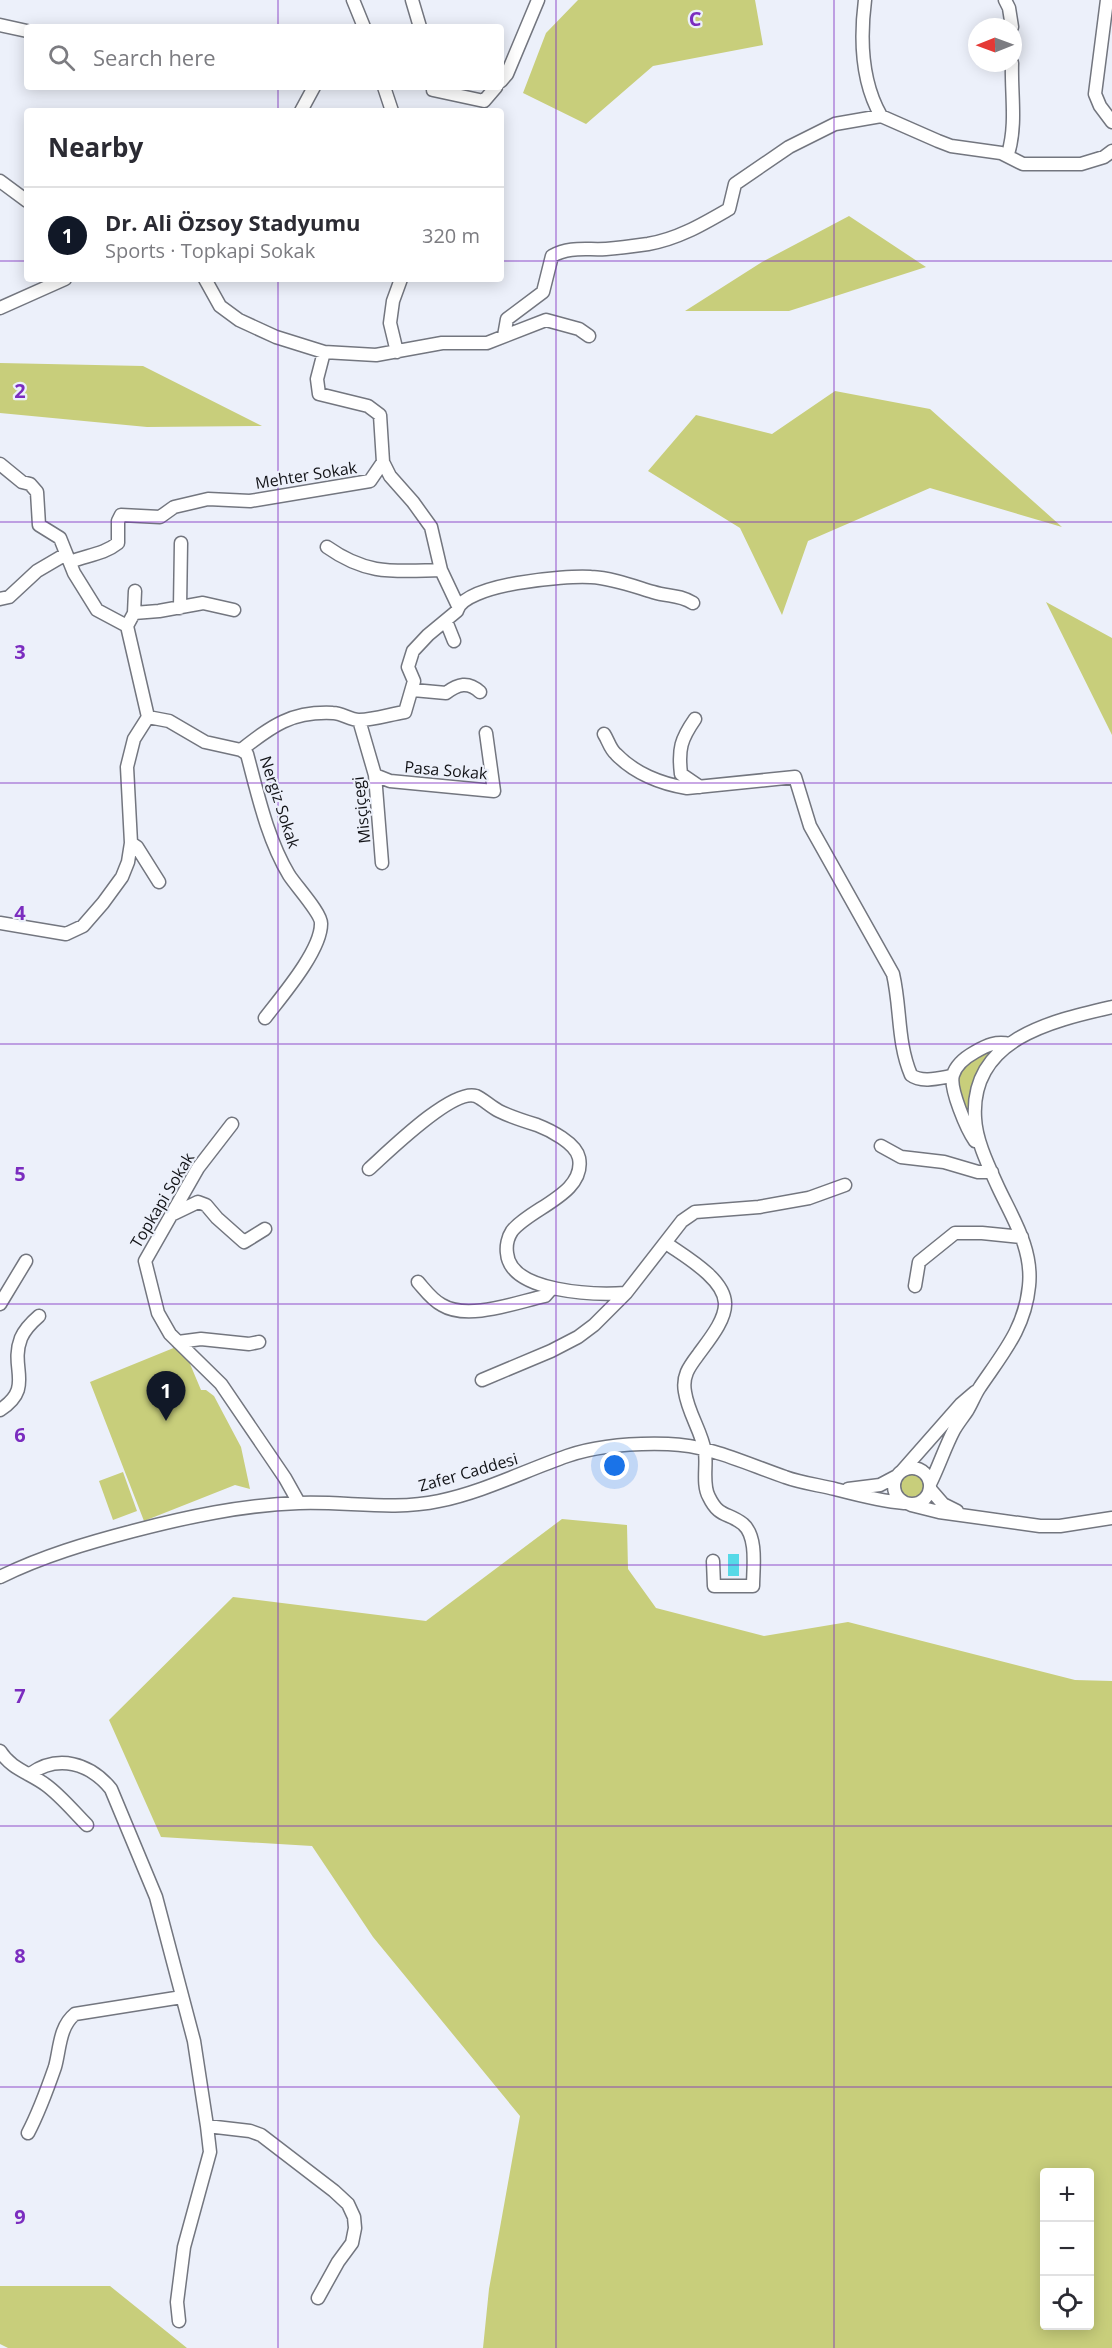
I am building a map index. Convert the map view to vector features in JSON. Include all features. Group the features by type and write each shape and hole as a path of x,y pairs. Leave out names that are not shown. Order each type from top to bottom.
{"street":[{"path":"353,0 363,24"},
{"path":"412,0 419,24"},
{"path":"504,78 538,0"},
{"path":"865,0 862,47 873,102 881,116"},
{"path":"1005,0 1011,18"},
{"path":"1107,0 1095,94 1100,106 1112,122"},
{"path":"0,26 24,30"},
{"path":"1008,154 1015,99 1011,83 1012,72"},
{"path":"303,108 312,90"},
{"path":"385,90 391,108"},
{"path":"433,90 484,101 493,90"},
{"path":"504,336 507,319 543,292 552,256 563,250 575,248 606,249 649,244 694,230 729,209 735,184 740,179 789,147 836,124 881,116 951,146 1008,154 1023,164 1081,164 1104,157 1112,151"},
{"path":"0,181 24,199"},
{"path":"0,308 58,282"},
{"path":"207,282 220,306 239,320 276,337 324,352 376,355 442,343 487,343 546,320 579,329 589,336"},
{"path":"397,352 390,323 393,301 400,282"},
{"path":"324,352 317,379 319,394 358,402 377,411 381,420 383,462 390,476 413,502 430,527 441,570 458,606"},
{"name":"Mehter Sokak","path":"68,558 102,554 118,543 118,521 121,515 159,517 174,507 208,500 250,501 370,481 383,462"},
{"path":"0,464 22,482 30,484 37,492 39,525 60,538 68,558 97,610 127,626"},
{"path":"180,608 181,543"},
{"path":"327,547 353,563 370,568 406,572 441,570"},
{"path":"0,599 9,597 37,571 68,558"},
{"path":"148,712 169,720 205,742 241,750 275,724 308,713 336,713 359,720 405,712 413,690 414,681 408,667 413,651 428,634 457,611 458,606 480,592 508,585 592,577 653,592 681,596 693,603"},
{"path":"0,922 66,934 75,932 103,903 122,877 128,862 131,843 127,767 134,739 148,712 127,626 134,613 135,591"},
{"path":"134,613 203,603 234,610"},
{"path":"446,621 454,641"},
{"path":"413,690 446,693 456,686 467,685 480,692"},
{"path":"695,719 684,735 680,759 681,774 700,787"},
{"name":"Misçiçegi","path":"359,720 375,775 382,863"},
{"name":"Pasa Sokak","path":"375,775 390,781 494,790 486,733"},
{"path":"604,734 614,753 626,763 647,776 671,786 687,788 795,777 810,826 893,974 898,994 902,1047 912,1075 921,1079 952,1076"},
{"name":"Nergiz Sokak","path":"241,750 247,754 276,852 293,882 321,918 316,942 298,973 265,1018"},
{"path":"131,843 137,847 159,882"},
{"path":"1112,1007 1086,1013 1019,1036 990,1062 980,1079 975,1096 975,1120 984,1153 1022,1237 1029,1260 1030,1283 1026,1308 1012,1340 978,1389 969,1409 955,1428 930,1486 925,1500 908,1504 897,1498 894,1490 899,1473 908,1468 919,1469 925,1473 930,1486 943,1504 967,1514 1040,1526 1059,1526 1112,1518"},
{"path":"984,1153 972,1138 953,1088 952,1076 961,1062 977,1051 997,1042 1010,1044"},
{"path":"369,1169 429,1117 448,1103 466,1096 476,1096 501,1112 541,1127 573,1147 579,1157 579,1171 567,1190 510,1233 506,1246 509,1263 515,1272 552,1288 603,1294 626,1293"},
{"name":"Topkapi Sokak","path":"232,1124 198,1168 145,1261 158,1313 170,1334 220,1384 272,1458 299,1503"},
{"path":"881,1146 901,1157 936,1161 978,1172 992,1172"},
{"path":"482,1380 578,1337 607,1315 682,1221 695,1212 759,1207 809,1198 845,1185"},
{"path":"170,1216 198,1202 206,1205 244,1242 265,1229"},
{"path":"915,1286 919,1262 955,1233 1022,1237"},
{"path":"666,1243 708,1273 722,1290 725,1303 718,1323 688,1368 684,1378 690,1411 705,1450 707,1495 718,1512 744,1525 750,1536 753,1550 753,1586 714,1586 713,1561"},
{"path":"0,1304 26,1261"},
{"path":"418,1282 440,1304 457,1311 475,1311 545,1296 552,1288"},
{"path":"0,1410 12,1402 17,1395 18,1351 27,1328 39,1316"},
{"path":"178,1342 201,1339 249,1344 259,1342"},
{"name":"Zafer Caddesi","path":"838,1490 880,1485 899,1473 961,1404 978,1389"},
{"name":"Zafer Caddesi","path":"0,1577 57,1553 152,1526 224,1510 299,1503 395,1507 438,1501 519,1476 568,1456 613,1445 671,1444 705,1450 726,1455 787,1478 871,1499 908,1504 939,1512 967,1514"},
{"path":"0,1751 5,1760 15,1768 30,1774 48,1786 87,1825"},
{"path":"30,1774 41,1766 55,1762 70,1762 103,1779 111,1789 156,1898 194,2041 210,2152 184,2247 177,2302 179,2321"},
{"path":"27,2133 39,2113 56,2063 64,2028 69,2019 75,2014 182,1997"},
{"path":"207,2126 250,2131 261,2135 348,2204 354,2217 355,2228 352,2243 338,2262 318,2298"}],"green space":[{"path":"578,0 755,0 763,45 653,66 586,124 523,93 546,33"},
{"path":"849,216 926,267 789,311 685,311 762,262"},
{"path":"0,363 143,366 262,426 147,427 0,413"},
{"path":"835,391 930,409 1062,527 930,488 808,541 782,615 740,528 648,471 696,415 772,434"},
{"path":"1046,602 1112,638 1112,735"},
{"path":"997,1045 983,1062 974,1080 969,1100 969,1122 958,1093 958,1071 962,1065"},
{"path":"176,1347 185,1352 201,1390 206,1390 214,1396 241,1447 250,1489 235,1485 144,1521 90,1382"},
{"path":"123,1472 137,1511 113,1520 99,1481"},
{"path":"912,1473 922,1477 926,1487 922,1497 912,1501 902,1497 898,1487 902,1477"},
{"path":"562,1519 627,1525 628,1569 656,1608 764,1636 848,1622 1075,1680 1112,1681 1112,2348 483,2348 489,2289 520,2116 373,1937 312,1846 161,1837 109,1720 233,1597 426,1621"},
{"path":"0,2286 110,2286 187,2348 8,2348 0,2344"}],"water":[{"path":"728,1554 739,1554 739,1576 728,1576"}],"place":[{"name":"Dr. Ali Özsoy Stadyumu","path":"166,1421"}]}
